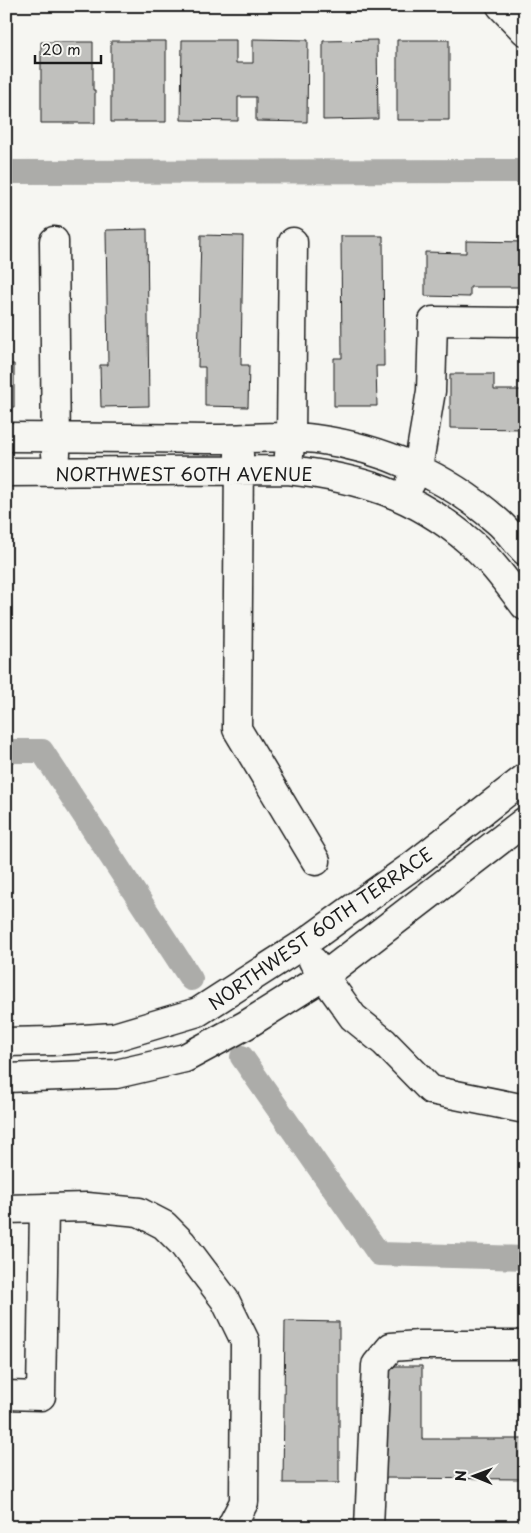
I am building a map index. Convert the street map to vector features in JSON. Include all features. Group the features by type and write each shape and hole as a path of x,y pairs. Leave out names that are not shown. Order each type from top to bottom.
{"street":[{"path":"501,6 525,31"},
{"path":"54,241 56,472"},
{"path":"288,470 291,437 294,242"},
{"path":"403,498 418,468 431,390 433,321 525,322"},
{"name":"NORTHWEST 60TH AVENUE","path":"6,437 239,440 291,437 356,446 396,458 418,468 464,495 497,521 525,551"},
{"path":"239,440 237,729 316,861"},
{"name":"NORTHWEST 60TH AVENUE","path":"6,472 288,470 322,474 364,483 403,498 437,516 471,542 500,574 525,606"},
{"name":"NORTHWEST 60TH TERRACE","path":"6,1042 114,1037 198,1012 302,945 411,867 525,778"},
{"name":"NORTHWEST 60TH TERRACE","path":"6,1078 116,1074 184,1058 246,1025 324,976 525,821"},
{"path":"302,945 353,1017 384,1042 431,1090 525,1109"},
{"path":"6,1209 86,1207 139,1212 164,1225 182,1243 226,1300 244,1341 244,1502 230,1527"},
{"path":"6,1395 41,1396 44,1208"},
{"path":"369,1527 376,1365 391,1347 525,1346"}],"building":[{"path":"253,39 308,40 307,122 256,121 256,97 238,97 238,121 181,120 182,40 236,40 236,63 253,63"},
{"path":"377,40 378,119 323,120 323,41"},
{"path":"397,40 449,40 449,120 397,120"},
{"path":"111,41 166,41 166,122 111,122"},
{"path":"41,42 93,42 95,123 41,123"},
{"path":"147,229 149,406 101,407 100,365 108,365 106,230"},
{"path":"201,235 243,236 241,365 249,365 248,407 205,406 205,367 198,367"},
{"path":"341,236 383,236 384,366 376,366 377,406 334,406 334,358 342,358"},
{"path":"466,241 525,242 525,287 470,287 470,297 425,296 425,252 466,253"},
{"path":"6,364 14,364 14,407 6,407"},
{"path":"450,374 494,374 494,390 525,390 525,429 450,428"},
{"path":"285,1321 339,1322 339,1483 283,1483"},
{"path":"381,1366 422,1366 422,1439 525,1439 525,1479 380,1478"}],"waterway":[{"path":"6,172 525,171"},
{"path":"6,751 42,751 191,979"},
{"path":"242,1057 379,1254 525,1258"}]}
